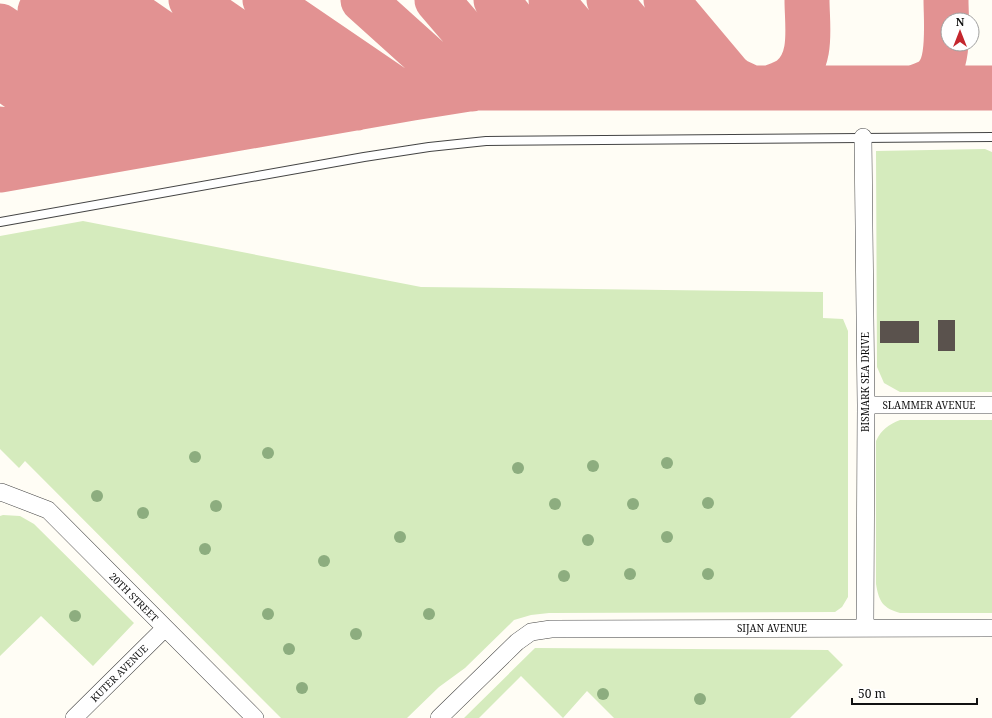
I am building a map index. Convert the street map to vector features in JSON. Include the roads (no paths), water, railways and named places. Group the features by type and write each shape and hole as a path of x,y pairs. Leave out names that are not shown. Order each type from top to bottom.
{"street":[{"name":"BISMARK SEA DRIVE","path":"863,137 866,405 865,628"},
{"name":"SLAMMER AVENUE","path":"866,405 992,405"},
{"name":"20TH STREET","path":"0,491 48,510 255,718"},
{"name":"KUTER AVENUE","path":"74,718 165,628"},
{"name":"SIJAN AVENUE","path":"439,718 517,642 531,632 551,629 992,628"}],"lane":[{"path":"0,222 364,157 429,147 486,141 992,137"}]}
